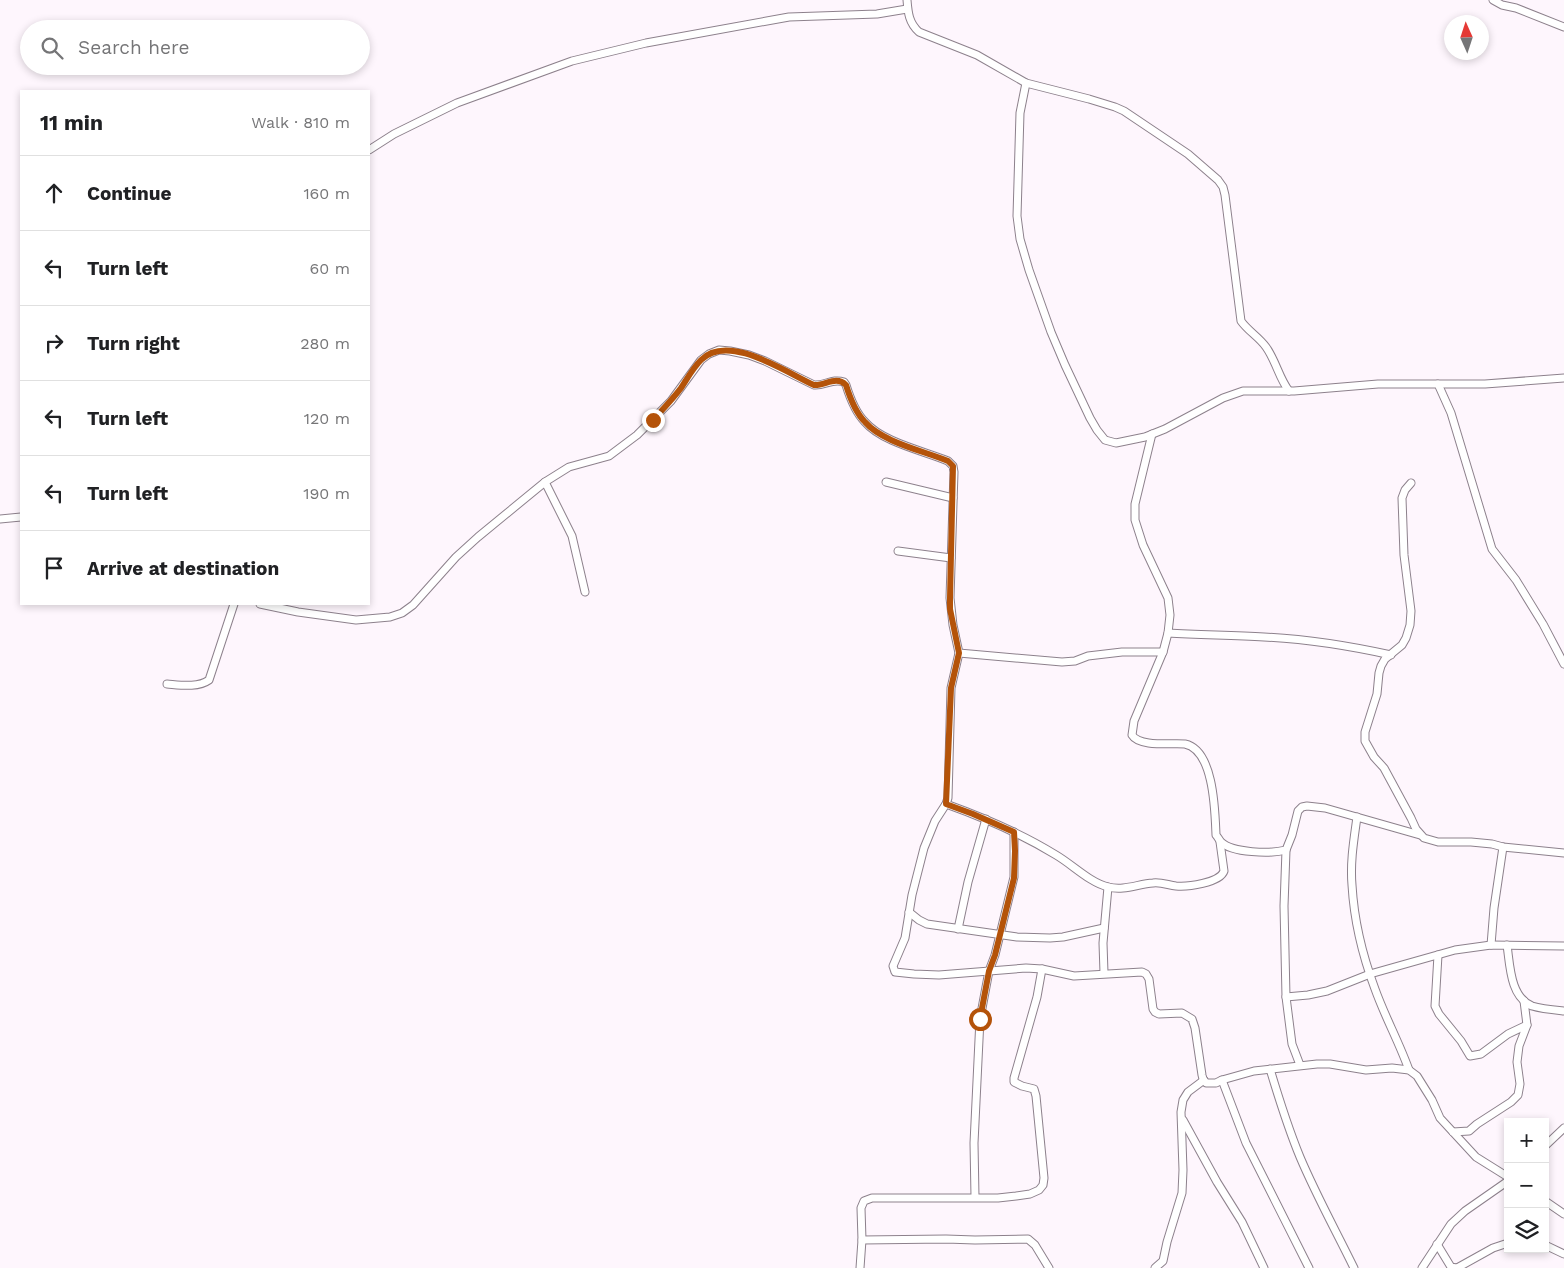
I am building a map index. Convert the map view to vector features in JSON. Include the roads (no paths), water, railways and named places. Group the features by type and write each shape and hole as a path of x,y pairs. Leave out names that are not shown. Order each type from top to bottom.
{"street":[{"path":"907,0 910,22 919,32 977,55 1026,82 1124,111 1188,154 1218,180 1223,187 1225,195 1241,321 1266,347 1283,383 1289,390"},
{"path":"1493,0 1564,27"},
{"path":"370,149 394,134 457,103 572,61 646,43 789,16 877,14 907,9"},
{"path":"1026,82 1020,113 1018,216 1023,247 1064,366 1090,418 1105,440 1116,443 1145,437 1222,398 1243,391 1289,390 1294,392 1378,384 1485,384 1564,378"},
{"path":"265,605 298,612 356,620 390,617 402,613 413,605 473,542 545,482 568,467 609,456 621,448 671,401 701,360 719,350 749,355 814,385 819,386 830,381 839,380 844,382 858,414 872,429 901,444 948,461 953,466 950,609 959,653 951,688 946,804 929,833 912,894 905,938 893,966 895,972 939,975 1026,968 1042,969 1074,976 1142,972 1149,979 1152,1009 1155,1012 1182,1013 1192,1019 1202,1075 1206,1083 1210,1084 1254,1071 1330,1064 1366,1070 1392,1068 1409,1070 1417,1076 1432,1100 1440,1118 1476,1158 1504,1175"},
{"path":"1438,384 1451,413 1492,549 1516,580 1543,624 1564,664"},
{"path":"946,804 1014,832 1057,855 1108,887 1123,888 1156,882 1176,886 1190,886 1220,877 1224,871 1220,842 1216,835 1212,787 1204,763 1196,748 1185,744 1143,742 1135,740 1132,735 1134,721 1163,652 1170,615 1168,598 1143,546 1135,520 1135,504 1152,434"},
{"path":"545,482 572,536 584,592"},
{"path":"886,482 953,498"},
{"path":"1411,482 1402,498 1404,556 1411,611 1410,625 1406,638 1385,659 1381,666 1377,694 1364,737 1368,747 1384,768 1420,835"},
{"path":"0,519 20,517"},
{"path":"898,551 951,558"},
{"path":"167,684 194,685 205,683 209,680 234,605"},
{"path":"1168,633 1266,637 1332,644 1391,655"},
{"path":"959,653 1062,662 1088,656 1122,652 1163,652"},
{"path":"1300,1066 1292,1044 1286,996 1284,906 1286,850 1298,811 1302,807 1325,808 1357,816 1438,842 1471,842 1492,844 1503,848 1564,852"},
{"path":"1357,816 1352,851 1352,884 1359,931 1370,974 1409,1070"},
{"path":"958,929 968,882 986,819"},
{"path":"975,1197 974,1143 980,1019 989,971 995,955 1014,878 1014,832"},
{"path":"1220,842 1255,852 1267,853 1286,850"},
{"path":"1491,945 1494,908 1503,848"},
{"path":"1104,973 1104,928 1108,887"},
{"path":"909,912 927,924 1016,937 1063,937 1104,928"},
{"path":"1286,996 1308,995 1327,991 1370,974 1438,954 1491,945 1564,946"},
{"path":"1453,1132 1469,1131 1511,1102 1518,1095 1521,1088 1516,1062 1519,1046 1527,1025 1524,1001 1516,988 1507,945"},
{"path":"1438,954 1435,1006 1470,1056 1480,1054 1508,1034 1527,1025"},
{"path":"860,1268 862,1240 861,1208 867,1199 998,1198 1030,1194 1039,1190 1043,1185 1044,1178 1036,1096 1034,1089 1014,1082 1037,997 1042,969"},
{"path":"1524,1001 1532,1006 1564,1011"},
{"path":"1270,1069 1300,1157 1320,1202 1354,1268"},
{"path":"1156,1268 1164,1265 1167,1242 1182,1193 1181,1112 1184,1100 1188,1092 1204,1080"},
{"path":"1222,1080 1246,1143 1310,1268"},
{"path":"1182,1118 1217,1182 1242,1222 1264,1268"},
{"path":"1549,1142 1564,1128"},
{"path":"1422,1268 1457,1217 1504,1184"},
{"path":"1549,1204 1564,1214"},
{"path":"862,1240 1028,1239 1035,1245 1049,1268"},
{"path":"1437,1244 1451,1267 1456,1268 1493,1248 1504,1245"},
{"path":"1549,1247 1564,1254"}]}
